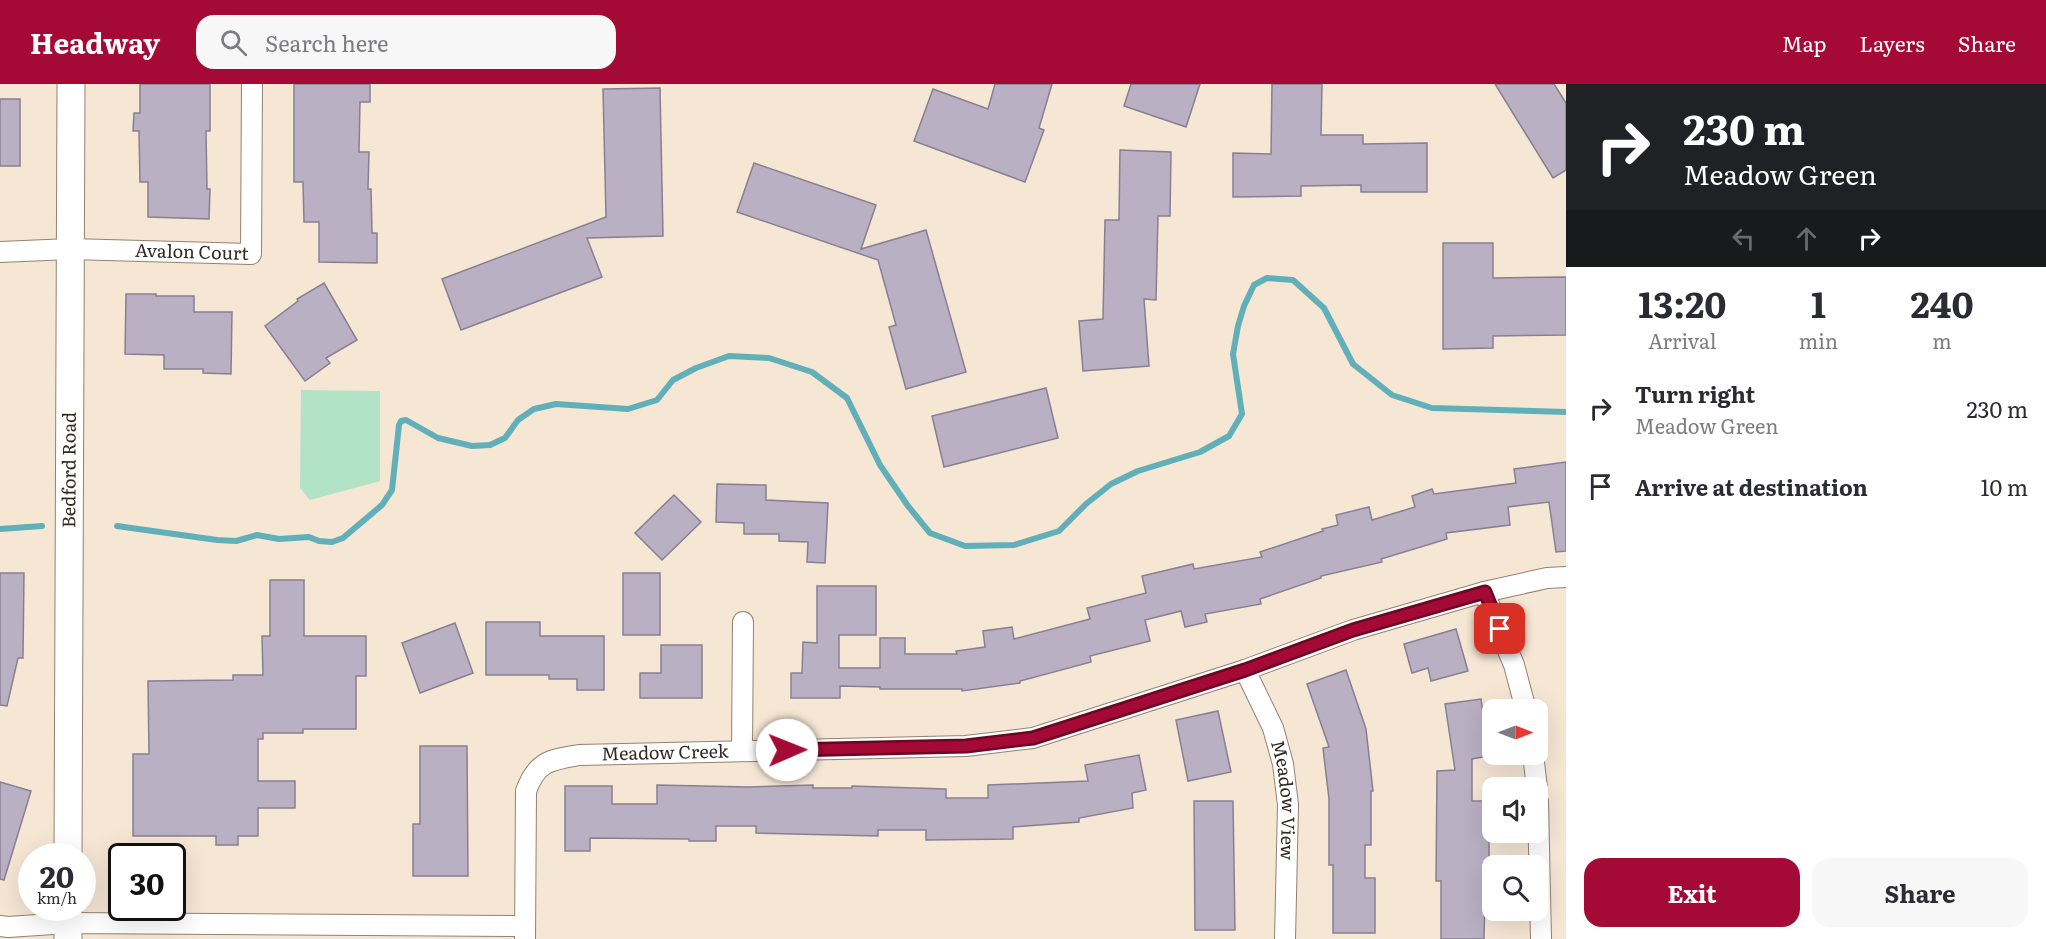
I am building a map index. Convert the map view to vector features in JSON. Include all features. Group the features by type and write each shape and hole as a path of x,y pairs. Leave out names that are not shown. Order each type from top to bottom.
{"main road":[{"name":"Bedford Road","path":"68,843 70,84"}],"street":[{"name":"Avalon Court","path":"70,249 251,254 252,84"},
{"path":"0,252 70,249"},
{"name":"Meadow Creek","path":"0,926 68,923 524,932 526,792 531,777 550,760 579,754 966,746 1033,738 1245,670 1353,630 1485,592 1547,578 1566,577"},
{"path":"1485,592 1514,665 1523,699"},
{"path":"742,750 743,622"},
{"name":"Meadow View","path":"1245,670 1273,728 1283,764 1288,805 1285,939"},
{"path":"1539,843 1541,939"}],"green space":[{"path":"301,390 380,391 380,481 310,500 300,488"}],"building":[{"path":"140,84 210,84 210,131 206,131 207,189 210,189 209,219 148,217 148,182 140,182 139,131 133,131 134,113 140,113"},
{"path":"294,84 370,84 370,102 360,102 359,152 369,152 368,189 371,189 372,233 377,233 377,263 319,262 319,222 304,222 303,182 294,182"},
{"path":"995,84 1052,84 1039,128 1044,130 1025,182 914,141 933,89 988,109"},
{"path":"1131,84 1200,84 1186,127 1124,106"},
{"path":"1272,84 1322,84 1321,135 1363,135 1363,144 1427,143 1427,192 1361,192 1361,185 1301,186 1301,196 1233,197 1233,153 1271,154"},
{"path":"1495,84 1554,84 1566,103 1566,170 1553,178"},
{"path":"660,88 663,236 587,238 602,277 461,330 442,279 606,217 603,89"},
{"path":"0,99 20,99 20,166 0,166"},
{"path":"1120,150 1171,152 1170,216 1158,216 1156,300 1144,299 1149,366 1083,371 1079,321 1103,319 1105,220 1119,220"},
{"path":"754,163 876,205 861,249 926,230 966,372 906,389 889,327 896,325 878,260 737,212"},
{"path":"1443,243 1493,243 1493,278 1566,277 1566,335 1493,336 1493,348 1443,349"},
{"path":"324,283 357,340 326,358 330,363 305,381 265,326 298,301 297,299"},
{"path":"126,294 194,296 194,312 232,312 231,374 203,373 203,369 164,369 164,355 125,354"},
{"path":"1046,388 1058,438 944,467 932,416"},
{"path":"1566,462 1566,551 1556,552 1549,502 1508,507 1510,525 1446,533 1447,539 1381,559 1382,562 1321,576 1321,578 1260,599 1261,604 1205,614 1207,622 1185,627 1181,611 1145,620 1150,641 1090,656 1091,662 1020,681 1020,683 962,691 962,689 880,689 880,687 840,686 840,698 791,698 791,673 802,673 803,642 817,643 817,586 876,586 876,635 839,635 839,668 880,668 880,638 905,638 905,654 957,654 956,651 985,647 983,631 1012,627 1014,639 1090,619 1087,608 1146,593 1142,576 1193,564 1194,569 1262,557 1260,552 1338,525 1336,515 1369,507 1372,520 1415,507 1412,496 1432,489 1434,494 1516,483 1514,469"},
{"path":"717,484 766,485 766,500 828,503 825,563 807,562 808,542 779,541 779,534 744,534 744,523 716,522"},
{"path":"674,495 701,522 662,560 635,533"},
{"path":"0,573 24,573 23,658 18,658 7,706 0,705"},
{"path":"623,573 660,573 660,635 623,635"},
{"path":"270,580 304,580 304,636 366,636 366,676 356,676 356,729 303,729 303,733 263,733 263,739 258,739 258,781 295,781 295,808 258,808 258,836 238,836 238,845 216,845 216,836 133,836 133,754 149,754 148,681 233,680 233,675 263,675 262,636 270,636"},
{"path":"486,622 540,622 540,636 604,636 604,690 577,690 577,679 549,679 549,675 486,675"},
{"path":"455,623 473,673 420,693 402,643"},
{"path":"1456,629 1468,671 1431,681 1428,668 1412,673 1404,644"},
{"path":"661,645 702,645 702,698 640,698 640,673 661,673"},
{"path":"1346,670 1366,729 1373,791 1371,791 1371,845 1365,845 1365,878 1375,878 1375,933 1333,933 1333,865 1329,865 1329,799 1323,748 1329,747 1307,684"},
{"path":"1481,699 1482,757 1472,759 1472,801 1482,801 1482,843 1489,843 1489,855 1482,855 1484,939 1441,939 1441,881 1436,881 1437,771 1455,770 1445,704"},
{"path":"1218,711 1231,772 1188,781 1176,720"},
{"path":"420,746 467,746 468,876 413,876 413,824 420,824"},
{"path":"1139,755 1146,790 1132,793 1133,808 1079,818 1079,822 1013,827 1013,839 926,840 926,830 878,830 878,836 756,833 756,826 716,826 716,841 590,838 590,851 565,851 565,786 612,786 612,804 657,804 657,785 748,787 813,785 813,788 852,788 852,786 946,789 946,798 988,798 988,785 1088,781 1085,765"},
{"path":"0,782 31,791 4,880 0,879"},
{"path":"1194,801 1233,801 1235,930 1195,930"}],"waterway":[{"path":"117,526 217,540 236,541 257,535 279,539 309,537 332,542 343,538 382,505 392,490 401,421 406,420 438,438 472,446 490,445 505,438 518,420 534,409 556,404 628,409 657,400 673,380 696,368 729,356 769,358 812,372 847,398 880,465 930,533 965,546 1014,545 1059,531 1086,504 1111,484 1138,471 1200,452 1229,436 1242,414 1233,354 1238,326 1254,285 1267,278 1293,280 1324,308 1353,364 1392,395 1432,408 1566,412"},
{"path":"0,529 42,526"}],"route":[{"path":"787,750 966,746 1033,738 1245,670 1353,630 1485,592 1500,629"}]}
